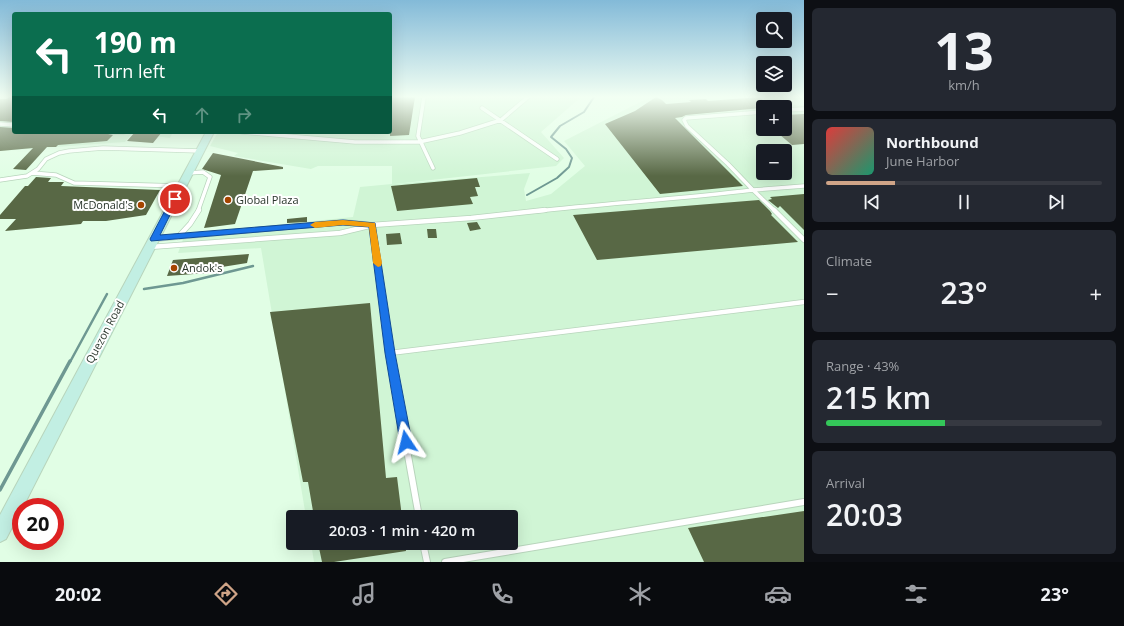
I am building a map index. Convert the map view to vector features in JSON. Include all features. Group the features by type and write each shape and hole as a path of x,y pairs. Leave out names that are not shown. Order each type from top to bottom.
{"main road":[{"name":"Quezon Road","path":"0,533 209,134"}],"lane":[{"path":"419,123 418,130 420,142 433,168"},
{"path":"265,134 355,142 420,142 460,133 491,123"},
{"path":"506,123 557,160"},
{"path":"686,123 804,240"},
{"path":"0,124 12,125"},
{"path":"0,180 27,176 46,159 59,153 69,151 103,148 200,151"},
{"path":"178,237 189,228 201,206 210,177 208,174 200,172 189,172"},
{"path":"32,173 56,175 74,183 182,186"},
{"path":"152,243 178,237 343,222 372,225 471,218 603,204 679,199 753,190 804,186"},
{"path":"152,243 340,233 372,225"},
{"path":"372,225 390,353 418,510"},
{"path":"390,353 804,302"},
{"path":"445,562 804,502"},
{"path":"424,550 427,562"}],"shaded area":[{"path":"0,123 12,123 12,134 131,134 125,142 0,151"},
{"path":"392,123 551,123 541,132 564,158 556,166 395,184 530,173 524,189 526,201 551,194 585,166 564,141 599,123 756,123 756,136 792,136 792,123 804,123 804,562 314,562 312,550 518,550 518,510 305,510 261,248 178,253 185,234 353,217 360,187 392,184 392,166 318,166 311,169 234,156 238,153 210,146 217,134 392,134"},
{"path":"140,134 172,134 170,138"}],"building":[{"path":"392,123 411,123 409,135 390,136 390,134 392,134"},
{"path":"680,123 743,186 660,194 605,124"},
{"path":"792,123 804,123 804,144 791,144 781,136 792,136"},
{"path":"0,127 12,128 12,134 113,135 107,141 47,147 26,170 13,169 33,148 0,151"},
{"path":"133,134 160,134 153,143 127,141"},
{"name":"Global Plaza","path":"213,153 283,167 283,169 253,171 235,224 204,228 221,175 202,169"},
{"path":"36,177 51,178 48,182 64,182 61,186 160,190 146,215 106,221 83,221 81,224 5,231 16,219 0,219 0,215 25,186 28,186"},
{"path":"477,178 480,187 475,187 478,196 470,197 473,204 397,211 391,186"},
{"path":"804,194 804,230 780,206 778,208 768,200 772,199 770,197"},
{"path":"759,200 770,211 772,214 771,215 798,242 597,260 573,215"},
{"path":"307,217 307,222 287,223 287,219"},
{"path":"477,222 481,229 470,231 467,223"},
{"path":"427,229 436,229 437,238 428,238"},
{"path":"400,233 402,244 387,245 386,234"},
{"path":"249,254 247,263 222,267 221,270 208,270 208,273 167,276 173,260"},
{"path":"370,303 386,478 397,477 401,510 313,510 308,482 303,482 270,312"},
{"path":"804,511 804,562 704,562 688,528"},
{"path":"319,550 406,550 334,562 322,562"}],"waterway":[{"path":"527,195 557,178 569,167 572,158 566,149 551,137 560,126 565,123"},
{"path":"144,289 183,283 253,266"},
{"path":"70,362 107,294"},
{"path":"0,490 70,361"}],"slow traffic":[{"path":"315,225 343,222 372,225 378,263"}],"place":[{"name":"Global Plaza","path":"228,200"},
{"name":"McDonald's","path":"141,205"},
{"name":"Andok's","path":"174,268"}],"route":[{"path":"175,199 154,239 343,222 372,225 390,353 406,442"}]}
